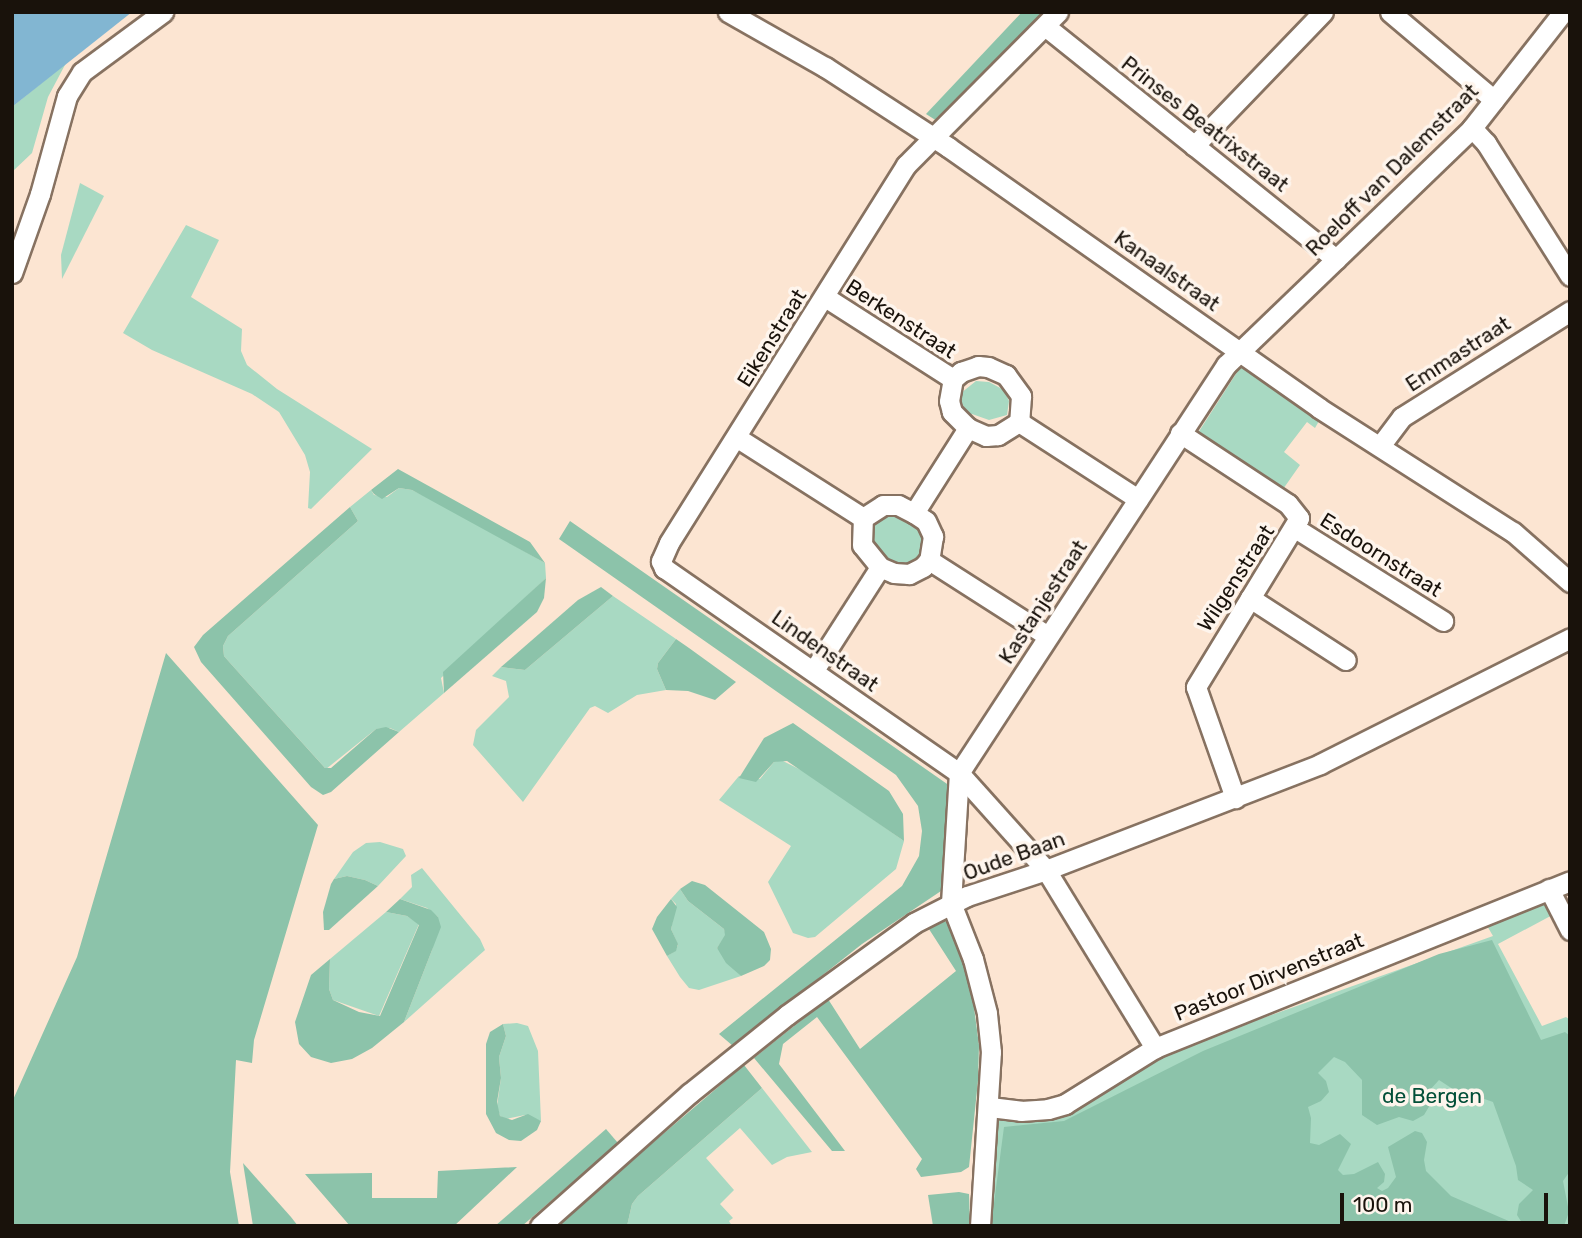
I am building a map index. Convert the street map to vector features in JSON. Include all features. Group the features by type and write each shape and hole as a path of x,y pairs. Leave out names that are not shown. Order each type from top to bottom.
{"street":[{"path":"12,273 40,194 67,96 82,72 163,12"},
{"name":"Kanaalstraat","path":"728,12 825,67 932,136 1242,350 1319,408 1513,532 1570,582"},
{"path":"1194,146 1322,12"},
{"path":"1390,12 1494,100"},
{"name":"Roeloff van Dalemstraat","path":"1242,350 1472,128 1563,12"},
{"name":"Eikenstraat","path":"664,568 663,553 906,165 932,136 1052,19"},
{"name":"Prinses Beatrixstraat","path":"1052,19 1194,146 1336,259"},
{"path":"1472,128 1486,143 1570,276"},
{"name":"Berkenstraat","path":"825,297 953,379"},
{"name":"Emmastraat","path":"1380,446 1402,417 1570,311"},
{"name":"Kastanjestraat","path":"951,903 959,773 1180,433 1226,365 1242,350"},
{"name":"Berkenstraat","path":"968,428 957,419 949,401 953,379 961,372 978,366 988,367 1006,375 1021,396 1019,422"},
{"path":"914,513 968,428 986,436 998,435 1019,422 1138,499"},
{"name":"Wilgenstraat","path":"1180,433 1288,504 1299,518 1196,687 1235,798"},
{"path":"736,437 863,518"},
{"path":"898,505 914,513 926,522 933,536 929,560 923,567 909,574 894,573 880,567 862,545 863,518 883,506 898,505"},
{"name":"Esdoornstraat","path":"1295,528 1443,621"},
{"path":"929,560 1048,636"},
{"path":"814,670 880,567"},
{"name":"Lindenstraat","path":"664,568 959,773 1046,870 1155,1048"},
{"path":"1250,598 1346,660"},
{"name":"Oude Baan","path":"540,1226 690,1093 787,1015 867,954 951,903 1046,870 1320,764 1570,638"},
{"name":"Pastoor Dirvenstraat","path":"990,1107 1035,1110 1065,1104 1155,1048 1570,881"},
{"path":"1549,889 1570,930"},
{"path":"951,903 973,959 987,1013 991,1052 990,1107 980,1226"}],"green space":[{"path":"1022,12 1045,12 937,121 926,114"},
{"path":"66,63 48,97 32,153 12,172 12,107"},
{"path":"80,183 104,196 62,279 61,255"},
{"path":"186,225 219,240 191,297 242,329 241,351 247,365 277,389 372,449 311,509 308,508 310,472 305,455 279,412 252,394 152,350 123,333"},
{"path":"1241,366 1319,421 1315,428 1307,422 1284,452 1300,465 1281,492 1196,436"},
{"path":"976,381 989,382 1004,390 1009,401 1007,415 989,420 972,414 970,416 962,404 961,393"},
{"path":"398,469 530,542 545,563 412,490 399,488 382,499 374,494 371,490"},
{"path":"399,488 412,490 443,505 545,563 546,578 441,678 444,693 399,732 390,728 376,729 326,769 224,656 223,646 228,636 358,521 350,507 371,490 374,495 387,497"},
{"path":"350,507 358,521 228,636 223,646 224,656 325,768 331,768 376,729 386,727 399,732 331,792 323,795 311,787 201,662 194,647 203,635"},
{"path":"884,511 912,517 928,542 916,565 891,567 866,540 867,528"},
{"path":"570,521 950,786 941,891 862,944 733,1046 719,1034 902,886 919,856 922,831 918,806 896,775 559,539"},
{"path":"546,578 544,598 537,612 444,693 443,672"},
{"path":"601,587 613,596 525,670 501,667 578,600"},
{"path":"613,596 676,639 658,663 657,669 666,690 637,695 608,713 595,706 590,708 523,802 473,745 476,730 509,697 506,681 492,676 501,667 525,670"},
{"path":"676,639 736,682 715,700 688,691 666,690 657,669 658,663"},
{"path":"166,653 318,825 254,1040 252,1063 236,1060 230,1172 239,1226 12,1226 12,1102 77,957"},
{"path":"793,723 889,791 903,814 904,841 787,761 774,762 756,782 739,778 764,738"},
{"path":"781,760 807,773 904,841 896,869 815,937 808,938 793,933 768,882 791,846 719,800 739,776 760,779 774,762"},
{"path":"380,842 403,849 406,856 378,886 347,876 334,879 353,852 366,843"},
{"path":"422,868 480,939 485,950 404,1022 432,950 438,917 427,908 400,899 412,887 411,875"},
{"path":"347,876 378,886 329,930 324,930 323,912 331,884 334,879"},
{"path":"692,881 705,885 764,932 771,949 770,960 764,966 741,976 726,963 717,948 725,935 724,929 688,901 680,889"},
{"path":"680,889 688,901 724,929 726,935 717,948 741,976 699,990 689,988 680,977 667,956 675,951 678,945 671,929 676,904 671,899"},
{"name":"de Bergen","path":"1549,897 1558,912 1498,944 1542,1026 1566,1017 1570,1020 1570,1226 988,1226 996,1113 1040,1118 1184,1046 1493,936 1486,924"},
{"path":"400,899 431,910 438,917 441,927 404,1022 372,1048 352,1059 331,1063 311,1057 299,1044 295,1022 311,975 330,959 329,989 333,1000 359,1012 380,1016 419,925 407,916 386,912"},
{"path":"671,899 677,907 671,929 678,944 676,951 667,956 652,929 657,917"},
{"path":"386,912 407,916 419,924 379,1016 333,1000 329,989 330,959"},
{"path":"942,920 949,923 959,947 973,1000 979,1045 978,1081 969,1167 961,1172 921,1177 916,1169 922,1159 817,1017 783,1044 779,1064 845,1151 832,1151 754,1058 828,999 860,1049 956,971 927,926"},
{"name":"de Bergen","path":"1492,940 1541,1040 1565,1032 1570,1036 1570,1171 1563,1181 1569,1212 1564,1226 1524,1226 1517,1215 1519,1204 1533,1190 1518,1180 1516,1166 1493,1102 1476,1096 1465,1097 1439,1080 1428,1092 1430,1105 1424,1115 1413,1121 1399,1117 1377,1125 1362,1115 1362,1080 1345,1062 1334,1057 1318,1073 1326,1081 1329,1092 1321,1101 1308,1107 1311,1118 1310,1143 1319,1145 1340,1134 1351,1144 1338,1170 1343,1175 1354,1174 1378,1162 1385,1174 1384,1182 1377,1188 1382,1191 1388,1188 1396,1177 1388,1147 1415,1131 1422,1133 1427,1142 1424,1160 1426,1171 1451,1196 1511,1222 1512,1226 991,1226 1004,1127 1064,1121 1203,1051 1439,954"},
{"path":"517,1023 528,1026 538,1051 541,1121 525,1115 506,1119 500,1116 497,1106 501,1078 499,1057 506,1036 503,1024"},
{"path":"503,1024 506,1036 499,1057 501,1078 497,1102 500,1116 512,1120 528,1114 541,1121 537,1130 521,1141 509,1140 496,1133 486,1114 486,1044 490,1032"},
{"path":"744,1065 762,1088 638,1196 632,1204 627,1226 555,1226"},
{"path":"762,1088 812,1152 787,1157 772,1165 740,1128 706,1158 734,1190 720,1204 733,1218 729,1221 732,1226 627,1226 632,1204 638,1196"},
{"path":"606,1129 618,1143 522,1226 495,1226"},
{"path":"243,1163 291,1217 298,1226 253,1226"},
{"path":"517,1167 454,1226 350,1226 305,1174 372,1173 372,1198 437,1198 438,1171"},
{"path":"959,1192 969,1194 970,1226 933,1226 928,1195"}],"water":[{"path":"12,12 132,12 12,107"}]}
